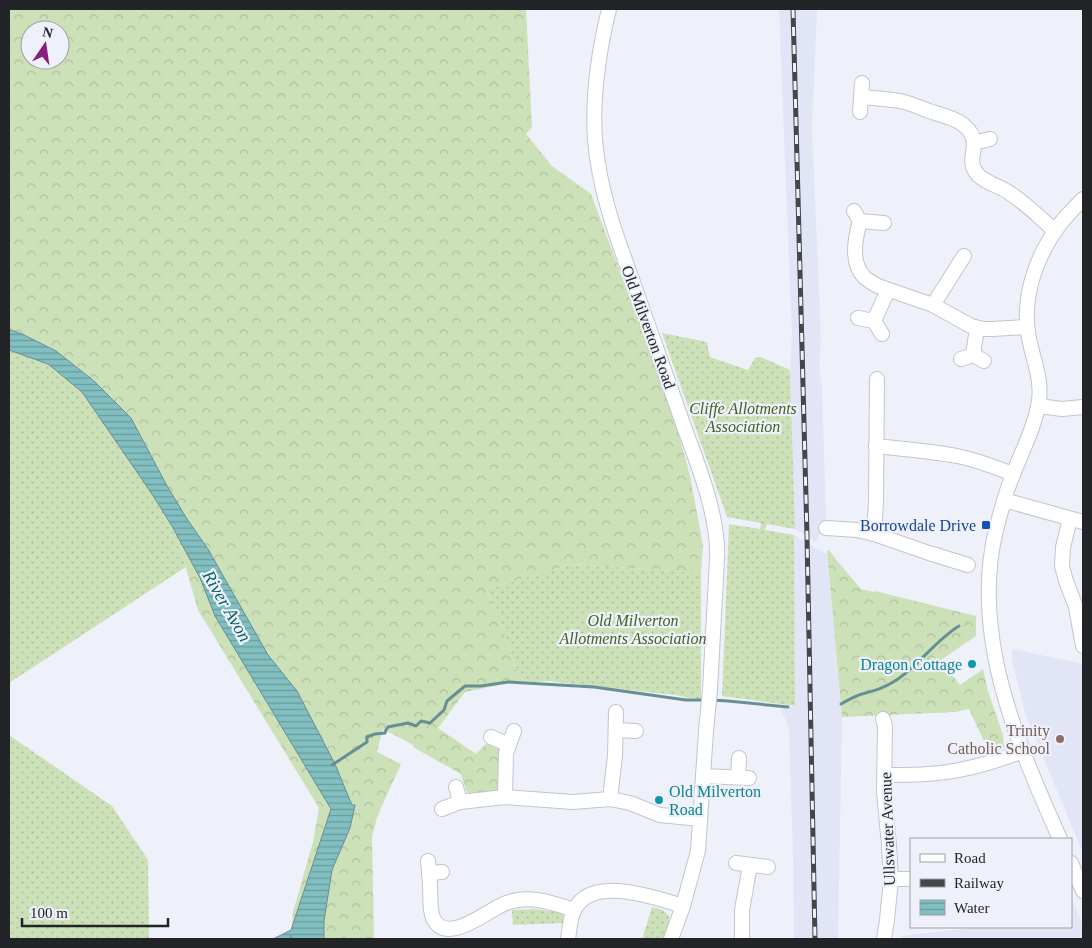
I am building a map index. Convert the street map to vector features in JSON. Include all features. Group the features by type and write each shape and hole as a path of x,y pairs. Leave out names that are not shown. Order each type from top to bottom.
{"street":[{"name":"Old Milverton Road","path":"609,9 600,56 595,103 599,166 608,211 693,451 715,525 718,554 698,851 683,906 671,939"},
{"path":"860,112 862,90 906,102 948,116 957,121 972,136 974,143 972,161 973,168 977,174 990,184 1000,187 1013,195 1055,231"},
{"path":"974,143 990,139"},
{"path":"1060,838 1035,783 1014,726 996,660 990,622 989,589 990,566 995,535 1004,500 1038,406 1039,381 1027,327 1032,277 1055,231 1083,199"},
{"path":"884,223 857,216 854,251 859,268 866,278 878,286 933,305 965,324 977,328 1027,327"},
{"path":"933,305 964,256"},
{"path":"941,263 954,270"},
{"path":"874,321 888,290"},
{"path":"858,318 874,321 882,334"},
{"path":"972,358 977,328"},
{"path":"874,534 877,379"},
{"path":"1038,406 1062,409 1083,407"},
{"path":"876,446 958,456 1013,474"},
{"path":"1004,500 1077,520 1063,548 1062,566 1076,607 1083,646"},
{"path":"826,528 857,530 874,534 968,566"},
{"path":"610,799 614,763 616,712"},
{"name":"Ullswater Avenue","path":"883,719 885,726 884,791 890,879 884,939"},
{"path":"616,730 636,731"},
{"path":"505,797 505,763 508,745 514,731"},
{"path":"491,737 508,745"},
{"path":"885,775 919,775 958,771 1023,751"},
{"path":"703,776 744,777 739,758"},
{"path":"456,787 460,802"},
{"path":"442,809 460,802 505,797 572,802 610,799 630,802 660,815 700,819"},
{"path":"742,939 743,864 768,867"},
{"path":"1072,865 1083,891"},
{"path":"433,868 431,911 437,923 442,927 449,929 466,925 499,906 517,900 545,902 574,910"},
{"path":"890,879 910,879"},
{"path":"568,939 574,910 582,899 596,894 609,891 636,893 683,906"}],"shaded area":[{"path":"779,9 817,9 812,129 821,339 819,367 822,387 826,519 816,542 795,529 790,370 792,335"},
{"path":"794,535 827,554 842,717 838,938 835,939 794,939 789,728 781,709 795,706"},
{"name":"Trinity Catholic School","path":"1012,649 1083,664 1083,853 1026,716 1012,660"},
{"path":"1072,904 1083,925 1083,939 903,939 901,936 968,928 1072,928"}],"green space":[{"path":"9,9 526,9 532,127 526,134 552,166 591,194 673,413 690,476 703,545 701,573 573,564 486,589 508,643 519,681 465,692 438,728 476,754 487,743 495,745 501,750 500,788 494,792 469,794 461,774 383,729 377,752 401,764 377,817 372,837 374,939 291,939 293,912 313,842 319,808 198,610 178,540 179,522 87,384 9,342"},
{"name":"Cliffe Allotments Association","path":"662,333 707,342 710,357 748,370 755,358 761,357 790,370 795,529 767,524 765,530 794,535 795,706 722,696 729,524 760,529 761,523 727,517"},
{"path":"9,342 87,384 179,522 178,540 186,567 9,683"},
{"path":"829,550 861,589 976,616 976,636 941,660 960,685 983,669 988,691 1003,735 1004,747 999,752 990,754 969,709 955,712 842,717 827,551"},
{"name":"Old Milverton Allotments Association","path":"573,564 701,573 701,700 675,695 548,681 519,681 508,643 486,589"},
{"path":"9,735 112,806 148,860 149,939 9,939"},
{"path":"652,907 663,910 669,916 669,928 665,939 642,939"},
{"path":"534,909 559,912 563,915 565,923 513,925 512,910"}],"water":[{"name":"River Avon","path":"9,329 56,351 94,381 131,418 166,484 208,549 268,655 297,691 335,764 352,805 355,805 350,828 332,870 324,921 324,939 291,939 291,935 290,939 273,939 291,930 331,809 215,616 200,578 172,526 150,491 82,392 48,364 9,350"}],"waterway":[{"path":"841,704 857,696 884,687 898,679 959,626"},
{"path":"332,765 367,742 367,737 385,733 388,727 408,723 416,726 421,721 430,723 444,710 447,701 465,686 508,682 594,687 686,700 706,700"},
{"path":"712,700 788,707"}],"railway":[{"path":"793,9 807,536 815,939"}],"place":[{"name":"Borrowdale Drive","path":"986,525"},
{"name":"Dragon Cottage","path":"972,664"},
{"name":"Trinity Catholic School","path":"1060,739"},
{"name":"Old Milverton Road","path":"659,800"}]}
